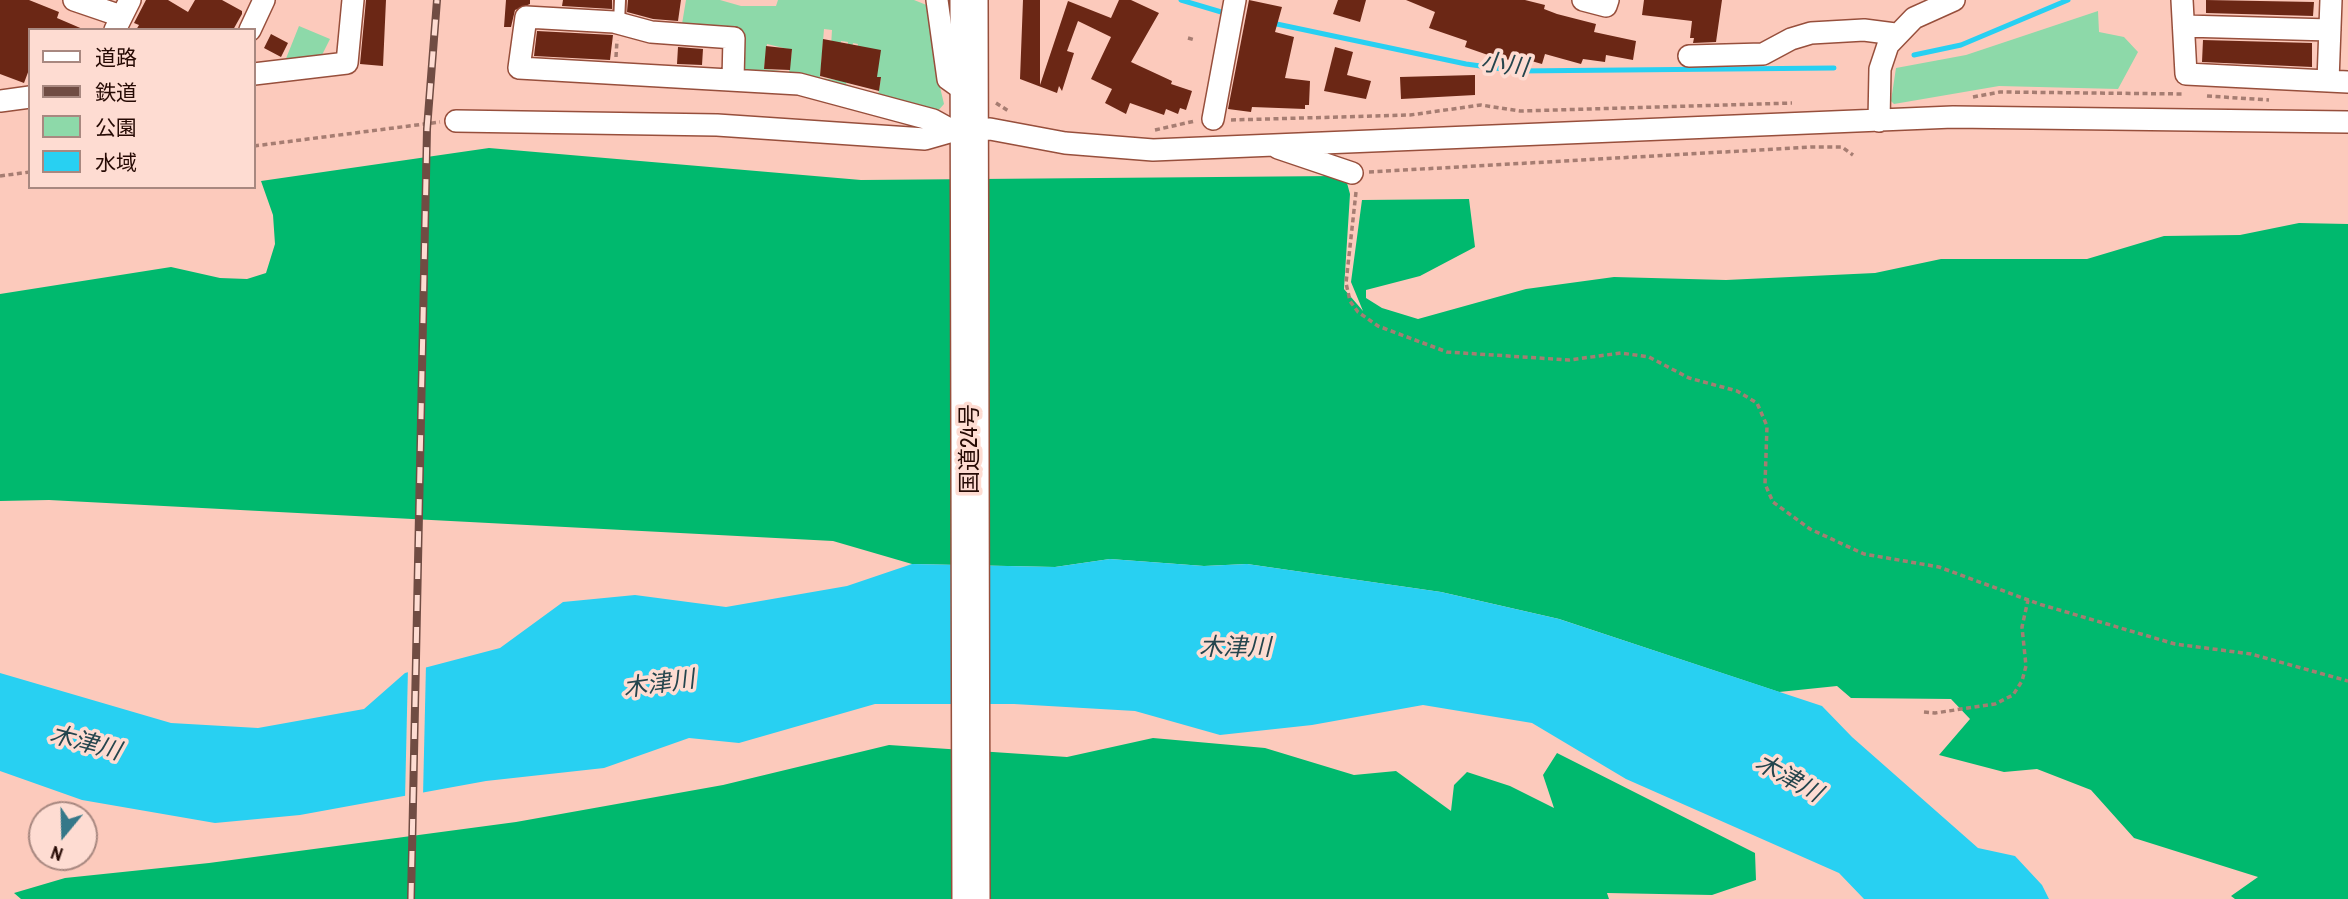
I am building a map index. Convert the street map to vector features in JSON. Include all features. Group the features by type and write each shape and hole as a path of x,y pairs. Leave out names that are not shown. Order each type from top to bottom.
{"highway":[{"name":"国道24号","path":"969,0 966,126 971,899"}],"street":[{"path":"74,0 122,15"},
{"path":"251,28 264,0"},
{"path":"256,74 347,63 353,0"},
{"path":"937,0 948,79 966,126"},
{"path":"1213,119 1235,0"},
{"path":"1583,0 1606,6 1608,0"},
{"path":"1879,121 1880,69 1895,34 1914,18 1954,0"},
{"path":"2182,0 2186,74 2338,81 2330,30 2331,0"},
{"path":"733,80 734,38 651,32 619,23 526,17 520,68 799,84 933,120 1065,143 1144,150 1879,121 2074,117 2348,122"},
{"path":"2185,26 2330,30"},
{"path":"1689,56 1763,54 1791,39 1811,33 1864,30 1895,34"},
{"path":"0,101 28,97"},
{"path":"456,121 718,125 925,139 966,126"},
{"path":"1266,144 1352,173"}],"lane":[{"path":"619,23 620,0"}],"path":[{"path":"614,73 619,23"},
{"path":"1188,38 1195,40"},
{"path":"256,146 427,122 456,121"},
{"path":"1853,155 1842,147 1812,147 1352,173 1356,187 1346,283 1350,301 1358,312 1378,326 1447,352 1569,360 1621,353 1649,357 1689,378 1744,393 1757,402 1765,417 1765,484 1780,510 1864,554 1939,567 2028,600 2175,644 2252,654 2348,681"},
{"path":"0,176 28,172"},
{"path":"1924,712 1935,713 1995,704 2013,695 2022,681 2026,666 2022,627 2028,600"}],"green space":[{"path":"686,0 720,0 741,6 776,6 778,0 914,0 929,6 935,66 944,104 936,113 739,71 740,34 681,30","holes":["824,29 832,30 831,47 840,48 841,41 848,42 845,81 820,78","853,43 858,44 856,54 873,76 881,78 878,95 846,84","767,44 792,50 789,72 764,69"]},
{"path":"2098,11 2099,32 2124,37 2138,52 2118,89 1999,86 1894,104 1891,101 1896,68 1966,55"},
{"path":"299,26 330,39 321,57 285,61"},
{"path":"489,148 861,180 1336,176 1347,183 1350,194 1344,289 1363,311 1351,282 1362,200 1469,199 1475,247 1420,276 1366,290 1366,298 1382,308 1418,319 1526,289 1614,277 1726,280 1875,273 1941,259 2087,259 2164,236 2240,235 2299,223 2348,224 2348,899 2235,899 2231,896 2258,877 2134,838 2091,790 2037,769 2004,772 1939,755 1970,719 1951,699 1851,698 1837,686 1779,692 1559,619 1441,592 1247,564 1204,566 1110,559 1055,567 912,564 833,541 49,500 0,501 0,294 171,267 220,278 247,279 266,273 275,244 273,215 261,181"},
{"path":"1153,738 1265,748 1354,775 1396,771 1451,811 1454,785 1467,772 1510,786 1554,808 1543,775 1557,753 1755,853 1756,880 1712,895 1607,893 1609,899 21,899 14,893 65,878 209,863 516,822 723,785 889,745 1067,757"}],"water":[{"name":"木津川","path":"1110,559 1204,566 1247,564 1441,592 1559,619 1822,706 1852,737 1978,848 2015,856 2042,885 2049,899 1864,899 1839,873 1626,779 1532,723 1423,705 1312,725 1220,735 1135,711 1014,704 875,704 739,743 689,738 604,768 486,781 300,815 215,823 82,800 0,771 0,673 171,723 258,728 364,709 405,673 500,648 563,602 635,595 726,607 847,586 912,564 1055,567"}],"pier":[{"path":"426,664 423,796 405,800 408,668"}],"building":[{"path":"0,0 29,0 59,12 57,18 80,28 28,28 28,72 24,83 0,74"},
{"path":"146,0 168,0 188,12 195,0 222,0 242,11 234,28 137,28 139,25 134,23"},
{"path":"366,0 386,0 383,66 360,64"},
{"path":"506,0 530,0 530,4 515,10 511,27 504,27"},
{"path":"563,0 612,0 612,9 562,6"},
{"path":"628,0 681,0 678,21 653,19 627,12"},
{"path":"1023,0 1040,0 1040,85 1068,1 1111,18 1119,0 1131,0 1159,13 1131,62 1172,81 1171,84 1192,91 1186,110 1180,108 1178,114 1166,109 1164,115 1130,103 1126,114 1105,103 1112,89 1091,79 1111,37 1078,21 1067,51 1074,53 1062,91 1059,86 1057,93 1020,79"},
{"path":"1249,0 1282,7 1275,32 1294,37 1285,78 1310,81 1309,105 1305,105 1305,109 1252,107 1251,112 1228,109"},
{"path":"1338,0 1366,0 1360,22 1333,14"},
{"path":"1406,0 1525,0 1545,5 1544,9 1557,14 1596,24 1594,32 1636,41 1633,60 1606,55 1605,62 1583,59 1581,64 1545,54 1542,64 1514,56 1513,61 1488,55 1465,47 1467,41 1429,28 1435,12"},
{"path":"1644,0 1722,0 1716,42 1693,43 1694,38 1690,38 1692,21 1642,15"},
{"path":"2206,0 2314,2 2313,16 2206,13"},
{"path":"537,31 613,35 610,60 534,56"},
{"path":"271,34 288,43 281,57 264,48"},
{"path":"823,39 881,50 877,77 881,77 879,91 820,76"},
{"path":"2203,40 2312,43 2312,67 2202,62"},
{"path":"766,46 792,49 790,70 764,69"},
{"path":"678,47 703,49 702,65 677,64"},
{"path":"1335,47 1353,52 1347,75 1371,81 1366,99 1324,91"},
{"path":"1475,75 1475,95 1401,99 1400,77"}],"waterway":[{"name":"小川","path":"1181,0 1228,14"},
{"name":"小川","path":"1914,55 1961,45 2068,0"},
{"name":"小川","path":"1272,23 1466,64 1517,71 1834,68"}],"railway":[{"path":"411,899 427,129 437,0"}]}
